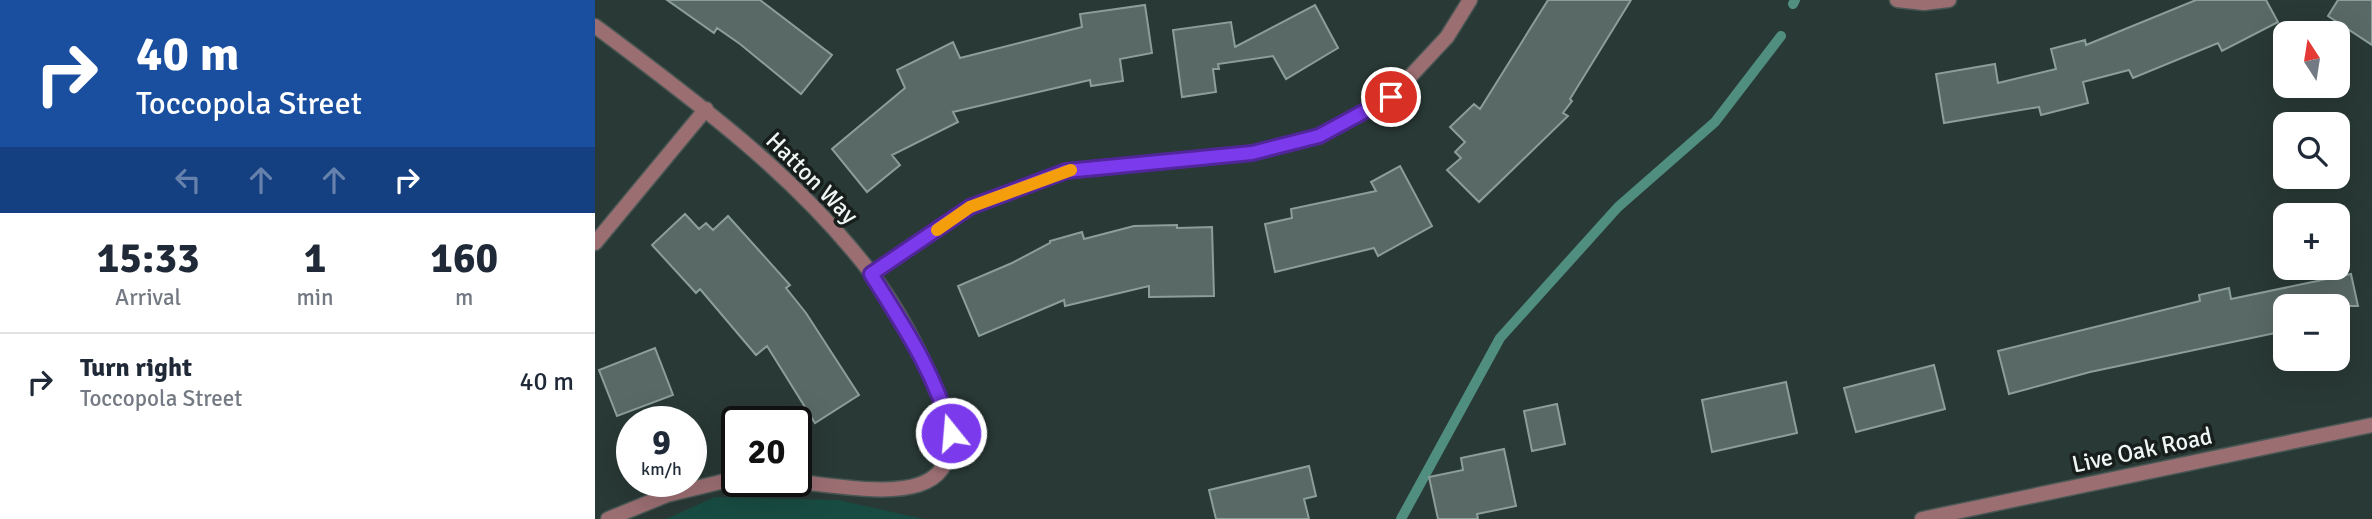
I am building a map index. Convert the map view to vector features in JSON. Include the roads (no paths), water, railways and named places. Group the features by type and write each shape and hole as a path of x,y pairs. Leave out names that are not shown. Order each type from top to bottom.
{"street":[{"path":"871,274 970,207 1066,171 1252,153 1319,136 1391,97 1447,37 1469,0"},
{"path":"1897,0 1924,3 1949,0"},
{"name":"Hatton Way","path":"595,26 706,109 815,209 871,274 923,358 944,408 951,433 950,461 941,479 920,489 891,491 812,483"},
{"path":"595,243 706,109"},
{"name":"Live Oak Road","path":"1922,519 2372,425"},
{"path":"608,519 667,495 721,482"}],"waterway":[{"path":"1793,4 1795,0"},
{"path":"1401,519 1500,338 1618,207 1715,122 1781,36"}]}
